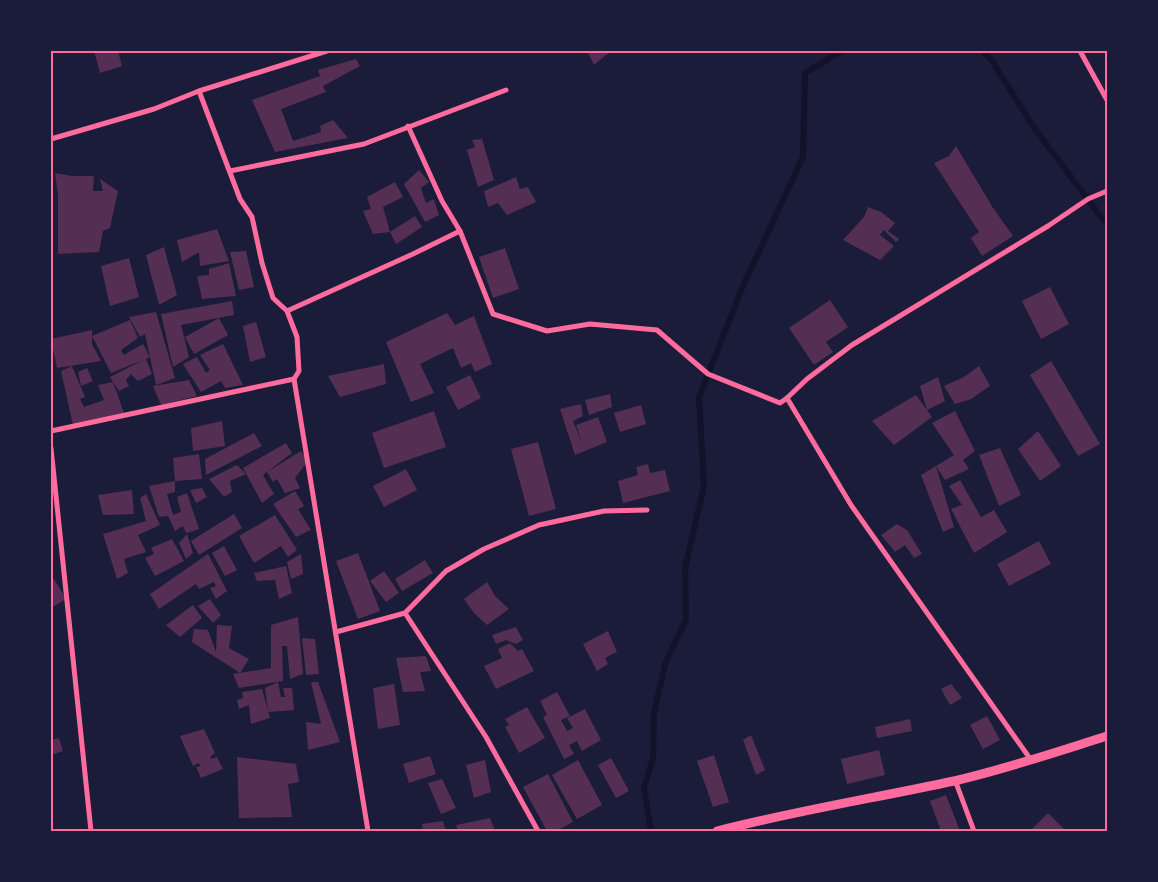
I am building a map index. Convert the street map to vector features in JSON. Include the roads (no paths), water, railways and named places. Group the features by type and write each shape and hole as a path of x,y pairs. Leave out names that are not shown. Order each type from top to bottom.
{"street":[{"path":"51,139 154,109 199,91 327,51"},
{"path":"1080,51 1107,100"},
{"path":"230,171 364,144 506,90"},
{"path":"199,91 240,199 252,217 262,263 273,298 287,311 297,337 299,371 294,379 368,831"},
{"path":"408,126 442,201 460,231 493,314 547,331 590,324 657,330 708,374 780,403 807,379 852,345 1048,226 1088,199 1107,191"},
{"path":"287,311 460,231"},
{"path":"51,431 294,379"},
{"path":"787,398 851,505 1031,760"},
{"path":"51,448 91,831"},
{"path":"336,632 405,613 446,571 484,549 539,525 604,511 647,510"},
{"path":"405,613 486,737 538,831"},
{"path":"717,831 955,780 1031,760 1107,736"},
{"path":"955,780 974,831"}],"waterway":[{"path":"651,831 644,788 653,758 654,712 666,661 686,620 685,568 704,486 699,397 743,286 803,157 805,73 842,51"},
{"path":"983,51 992,61 1035,129 1107,225"}]}
